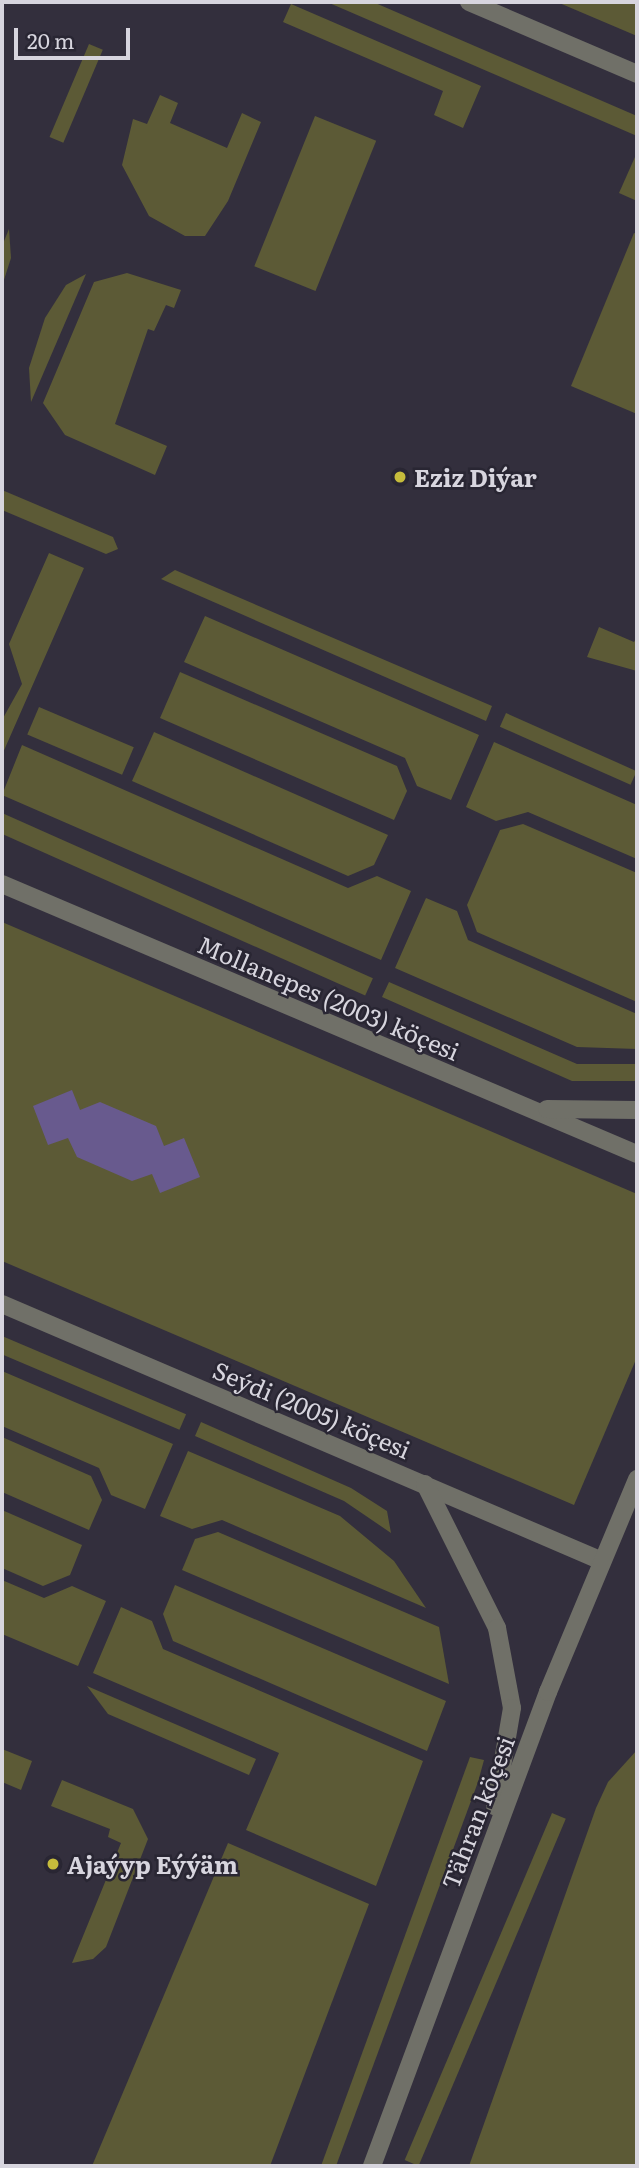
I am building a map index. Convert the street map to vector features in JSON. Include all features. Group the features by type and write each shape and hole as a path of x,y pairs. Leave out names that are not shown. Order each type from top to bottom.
{"street":[{"path":"470,2 637,74"},
{"name":"Mollanepes (2003) köçesi","path":"2,884 637,1154"},
{"path":"527,1108 637,1110"},
{"name":"Seýdi (2005) köçesi","path":"2,1304 602,1561"},
{"name":"Tähran köçesi","path":"372,2166 479,1877 602,1561 637,1479"},
{"path":"425,1484 497,1628 512,1708 479,1877"}],"shaded area":[{"path":"327,2 373,2 637,116 637,136"},
{"path":"557,2 637,2 637,36"},
{"path":"291,4 481,86 463,128 434,115 443,91 283,22"},
{"path":"89,44 103,50 63,143 50,137"},
{"path":"160,95 178,103 170,123 227,148 242,113 261,122 228,201 205,236 185,236 149,216 122,165 133,119 147,124"},
{"path":"315,116 376,141 316,291 254,266"},
{"path":"635,157 637,158 637,201 619,193"},
{"path":"9,229 11,258 2,286 2,246"},
{"path":"634,233 637,234 637,414 571,386"},
{"path":"127,273 181,290 174,308 166,305 154,331 148,329 115,424 167,446 155,475 65,435 43,403 94,282"},
{"path":"86,274 31,402 29,368 45,318 66,285"},
{"path":"2,490 113,537 118,549 106,554 2,510"},
{"path":"49,553 84,568 2,755 2,720 22,684 9,644"},
{"path":"175,570 492,706 486,721 161,579"},
{"path":"205,616 479,735 451,800 417,786 405,758 184,662"},
{"path":"599,627 634,642 637,637 637,671 587,657"},
{"path":"180,672 397,766 407,791 394,820 160,718"},
{"path":"39,707 134,747 122,775 27,735"},
{"path":"506,713 637,771 631,785 500,727"},
{"path":"154,732 388,835 374,865 348,876 132,781"},
{"path":"494,742 637,805 637,859 528,812 496,821 466,807"},
{"path":"22,745 348,888 377,876 411,891 381,960 2,795"},
{"path":"2,813 373,978 365,995 2,834"},
{"path":"523,824 637,873 637,1002 477,932 467,905 500,830"},
{"path":"426,898 457,911 468,940 637,1014 637,1049 577,1047 395,968"},
{"path":"2,922 637,1194 637,1357 574,1505 2,1261"},
{"path":"389,982 577,1064 637,1064 637,1081 572,1081 382,997"},
{"path":"72,1090 80,1110 100,1102 156,1126 164,1146 184,1138 200,1177 160,1193 152,1174 132,1181 77,1157 68,1138 48,1145 33,1106"},
{"path":"2,1336 186,1414 179,1430 2,1354"},
{"path":"2,1371 173,1444 145,1509 111,1495 99,1468 2,1426"},
{"path":"201,1422 351,1488 387,1511 391,1533 344,1501 195,1436"},
{"path":"2,1437 91,1476 102,1500 89,1530 2,1492"},
{"path":"188,1451 340,1516 394,1561 426,1608 222,1520 192,1529 160,1516"},
{"path":"2,1510 82,1545 70,1575 43,1586 2,1568"},
{"path":"218,1532 439,1627 449,1684 182,1570 195,1539"},
{"path":"2,1580 44,1598 72,1586 106,1601 78,1666 2,1634"},
{"path":"175,1585 446,1701 427,1751 173,1641 163,1614"},
{"path":"121,1607 152,1621 163,1649 423,1761 376,1886 246,1830 279,1753 93,1673"},
{"path":"87,1686 256,1759 249,1775 108,1714"},
{"path":"2,1749 32,1761 21,1790 2,1782"},
{"path":"637,1750 637,2166 469,2166 596,1808 608,1782"},
{"path":"470,1757 484,1760 478,1782 336,2166 321,2166"},
{"path":"62,1780 133,1809 148,1839 106,1947 93,1959 72,1963 121,1843 108,1837 110,1829 51,1806"},
{"path":"552,1813 566,1819 419,2166 405,2160"},
{"path":"228,1843 369,1904 270,2166 92,2166"}],"place":[{"name":"Eziz Diýar","path":"400,477"},
{"name":"Ajaýyp Eýýäm","path":"53,1864"}]}
